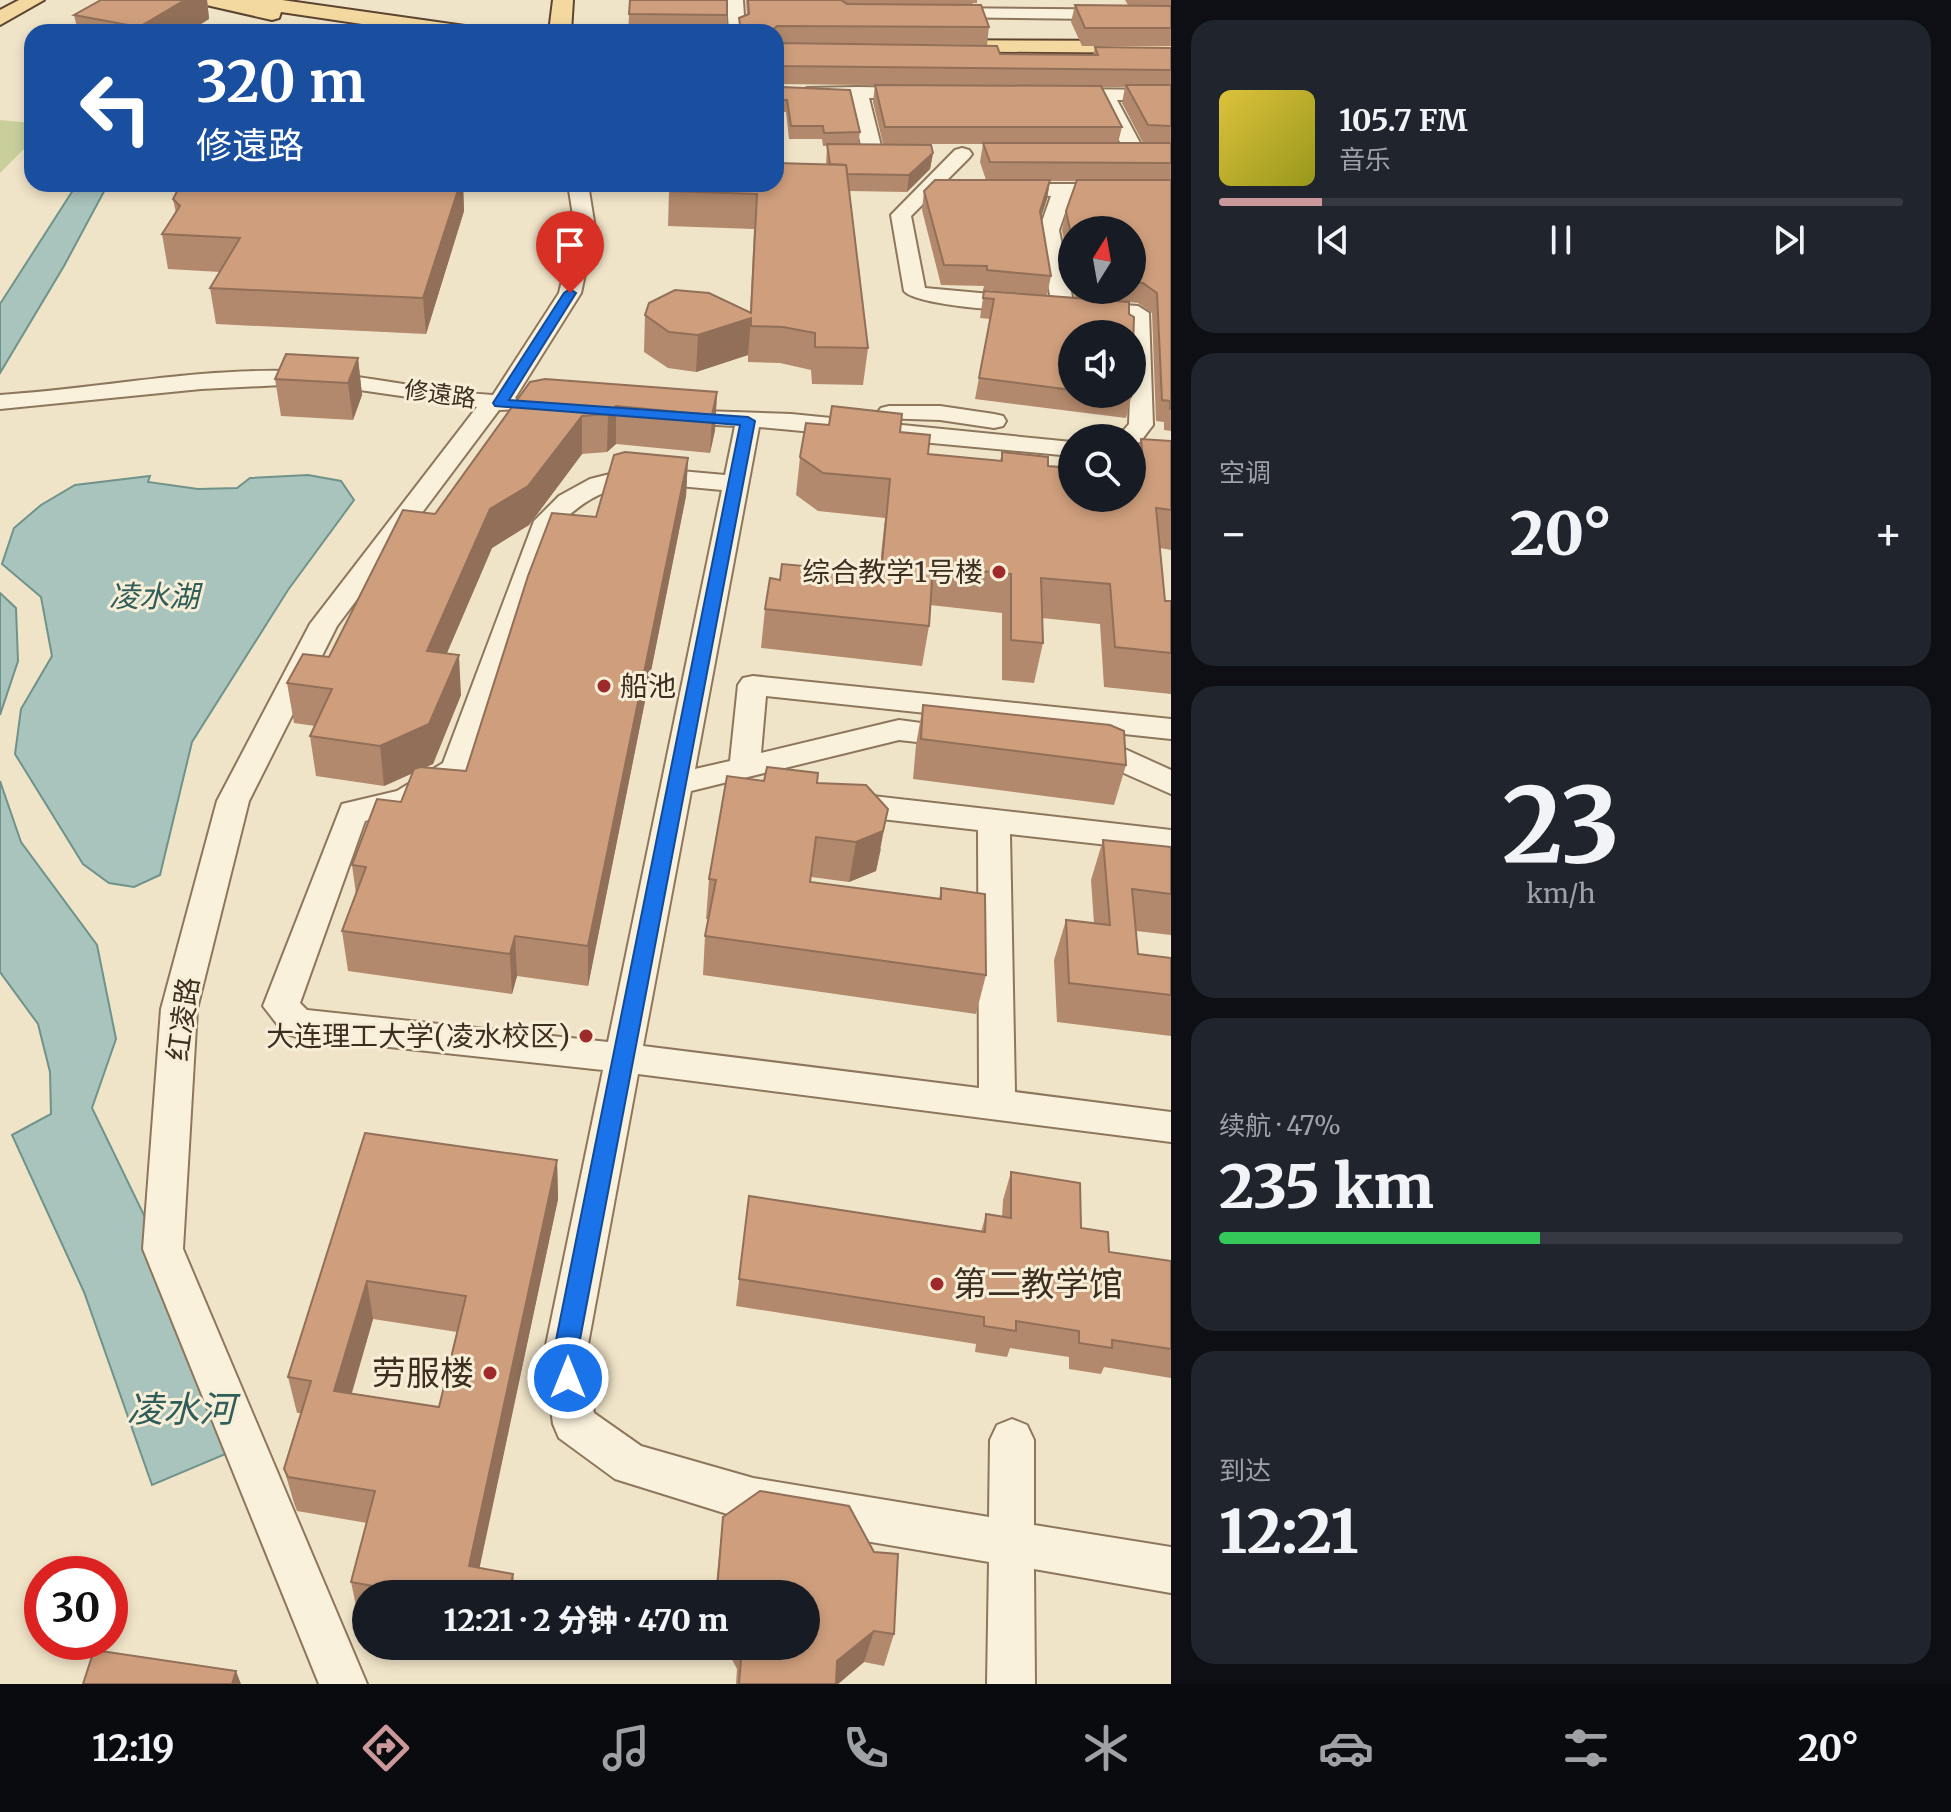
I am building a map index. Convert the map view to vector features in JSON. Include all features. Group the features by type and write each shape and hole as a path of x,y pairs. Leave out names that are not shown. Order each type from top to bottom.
{"main road":[{"path":"0,6 11,0"},
{"path":"0,19 34,0"},
{"path":"209,0 327,24"},
{"path":"249,0 402,24"},
{"path":"561,24 563,0"},
{"path":"578,24 580,0"},
{"path":"1000,51 1171,47"},
{"path":"886,50 1171,56"}],"street":[{"path":"735,0 736,24"},
{"path":"989,7 989,20 1000,51"},
{"path":"920,13 989,7 1077,7 1171,15"},
{"path":"849,154 880,154 858,92"},
{"path":"784,93 935,93"},
{"path":"1043,94 1171,95"},
{"path":"1105,94 1128,154 1159,153"},
{"path":"932,154 970,154 923,190 901,215 915,291 925,296 1138,313 1141,424"},
{"path":"923,190 954,190"},
{"path":"985,190 1171,190"},
{"path":"1063,190 1049,230 1063,307"},
{"name":"红凌路","path":"493,402 549,291 565,228 560,192"},
{"name":"红凌路","path":"343,1684 163,1249 179,1009 233,801 324,624 493,402 570,293 585,228 579,192"},
{"name":"修遠路","path":"0,402 64,399 203,382 322,379 530,406"},
{"path":"820,424 851,412 940,413 1058,430"},
{"path":"650,415 820,424 1058,448"},
{"path":"748,421 565,1355 574,1424 630,1464 753,1500 1171,1570"},
{"path":"737,484 649,477 611,479 578,493 547,521 456,768 437,784 389,808 353,812 281,1006 297,1023 622,1058 1171,1127"},
{"path":"750,781 753,685 1171,729"},
{"path":"676,784 750,781 899,730 994,740"},
{"path":"1057,747 1105,752 1171,783"},
{"path":"819,801 1171,841"},
{"path":"994,821 997,1104"},
{"path":"1011,1684 1012,1440"}],"green space":[{"path":"0,120 24,122 24,149 0,173"}],"water":[{"path":"72,192 104,192 0,373 0,304"},
{"name":"凌水湖","path":"308,475 341,481 354,500 288,590 192,742 160,875 134,887 109,883 83,864 15,754 21,709 52,656 41,597 2,564 14,528 41,505 75,485 150,476 148,482 198,489 237,488 250,478"},
{"path":"0,593 16,608 18,661 0,715"},
{"name":"凌水河","path":"0,781 21,842 97,945 116,1039 92,1108 254,1442 152,1485 84,1292 12,1135 51,1114 50,1072 38,1024 0,972"}],"building":[{"path":"101,0 185,0 144,24 123,24 74,15"},
{"path":"630,0 727,0 727,15 629,14"},
{"path":"748,0 981,5 989,27 740,24 739,18 749,14"},
{"path":"1075,5 1171,6 1171,28 1085,28"},
{"path":"784,43 997,46 1000,54 1098,55 1095,47 1171,48 1171,70 784,66"},
{"path":"875,85 1101,86 1122,127 885,127"},
{"path":"1126,85 1171,85 1171,126 1148,125"},
{"path":"784,87 850,90 860,132 824,133 823,126 791,126 787,100 784,100"},
{"path":"983,143 1171,143 1171,163 990,162"},
{"path":"827,144 931,145 933,153 909,175 847,174 846,165 830,164"},
{"path":"784,163 846,165 868,348 815,347 815,333 783,327 751,326 751,318 698,335 669,332 645,315 649,303 675,290 709,293 751,313 757,194 698,192 784,192"},
{"path":"935,180 1050,180 1040,211 1051,276 987,270 987,266 944,265 924,191"},
{"path":"1077,180 1171,180 1171,409 1170,401 1162,400 1157,293 1146,285 1146,216 1067,216"},
{"path":"177,192 457,192 423,298 210,288 240,238 162,234 180,206 173,199"},
{"path":"984,291 1058,297 1058,304 1129,304 1129,314 1134,320 1058,320 1058,388 979,378 994,299 983,298"},
{"path":"286,354 358,358 348,383 275,379"},
{"path":"545,379 717,392 712,415 616,406 608,414 582,416 528,486 490,509 427,651 459,655 429,724 380,746 310,736 332,689 287,683 303,654 329,657 403,510 435,514 530,382"},
{"path":"832,406 902,414 900,432 930,435 928,454 1002,461 1002,452 1048,457 1048,466 1058,467 1058,512 1146,512 1146,439 1171,441 1171,510 1156,508 1165,601 1171,601 1171,653 1115,647 1110,584 1041,578 1043,643 1011,640 1011,574 933,566 929,626 765,609 770,578 780,580 782,564 881,573 890,479 823,473 800,457 806,423 829,425"},
{"path":"625,452 688,458 588,946 515,936 510,954 342,931 366,867 352,865 377,799 401,802 414,769 420,767 466,771 528,576 552,513 596,517 614,455"},
{"path":"923,705 1110,725 1124,731 1126,765 921,739"},
{"path":"767,767 818,773 817,783 866,785 888,809 883,831 856,842 816,837 810,882 941,899 941,888 985,894 986,975 705,936 716,880 709,879 727,776 764,781"},
{"path":"1103,840 1171,847 1171,894 1132,889 1138,954 1171,958 1171,995 1069,983 1066,920 1110,925"},
{"name":"劳服楼","path":"365,1133 557,1160 469,1566 513,1574 512,1580 351,1582 375,1491 288,1477 284,1469 311,1381 288,1377","holes":["367,1281 466,1296 439,1407 334,1391"]},
{"name":"第二教学馆","path":"1011,1172 1080,1183 1081,1228 1108,1232 1109,1252 1171,1261 1171,1349 1112,1340 1112,1348 1079,1343 1079,1331 1016,1321 1016,1331 984,1326 984,1317 739,1279 749,1196 985,1232 986,1214 1011,1218"},
{"path":"760,1491 849,1506 874,1552 898,1554 894,1634 874,1631 837,1661 836,1684 739,1684 741,1660 820,1660 820,1580 718,1580 723,1517"},
{"path":"128,1655 236,1671 232,1684 83,1684 91,1660 128,1660"}],"place":[{"name":"综合教学1号楼","path":"999,572"},
{"name":"船池","path":"604,686"},
{"name":"大连理工大学(凌水校区)","path":"586,1036"},
{"name":"第二教学馆","path":"937,1284"},
{"name":"劳服楼","path":"490,1373"}],"route":[{"path":"568,1378 565,1355 748,421 500,403 570,293"}]}
